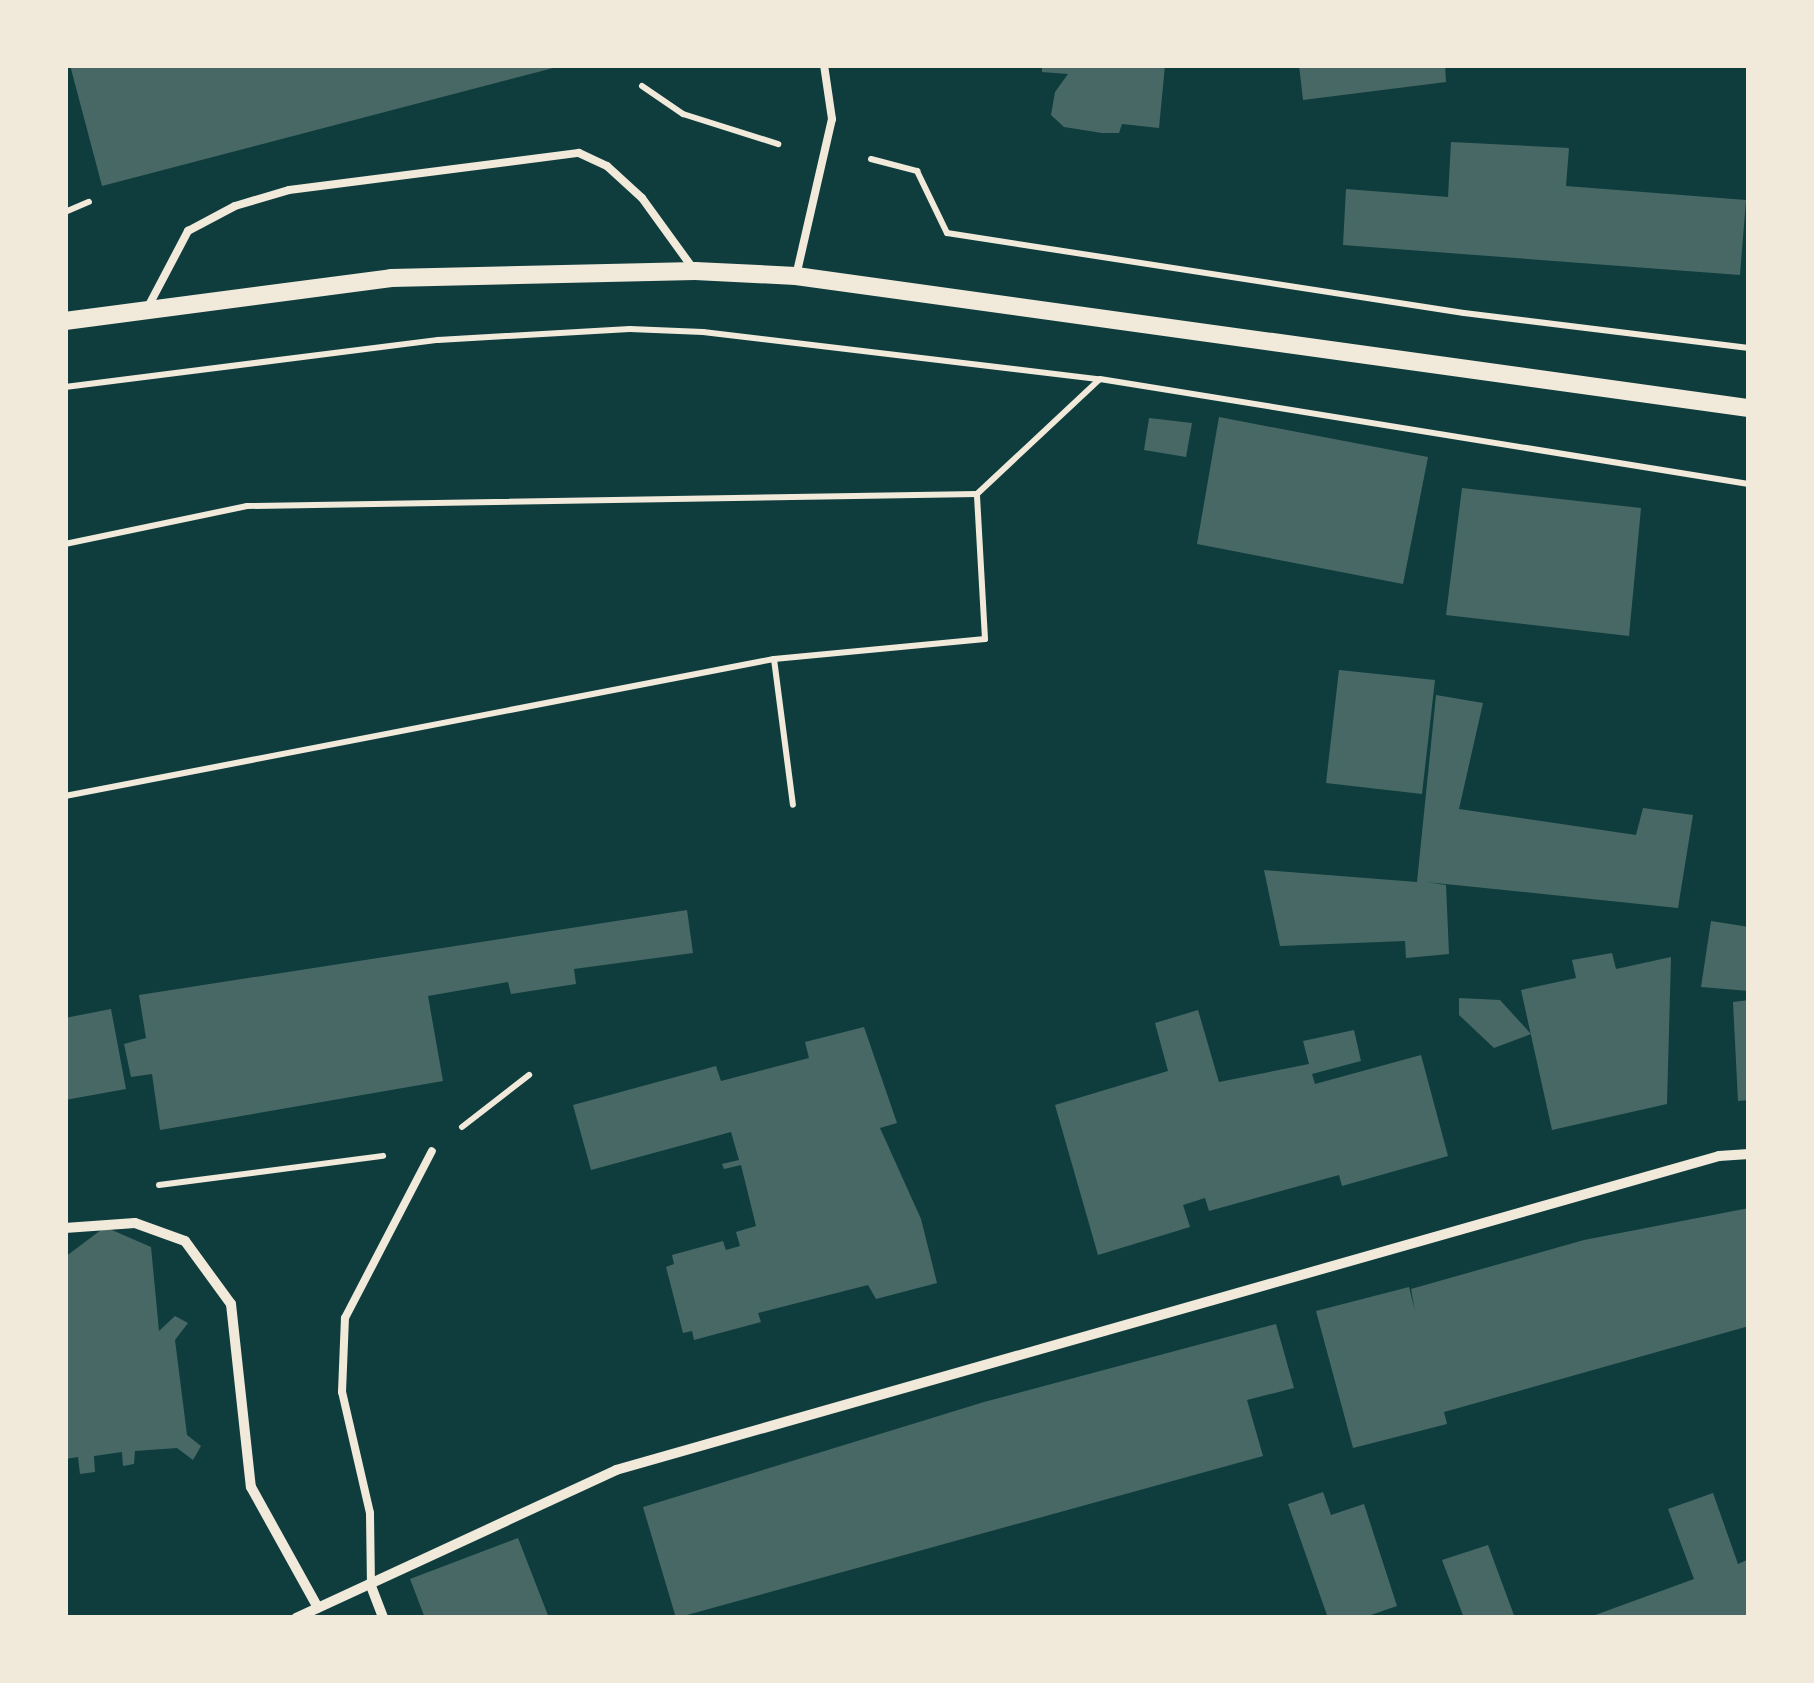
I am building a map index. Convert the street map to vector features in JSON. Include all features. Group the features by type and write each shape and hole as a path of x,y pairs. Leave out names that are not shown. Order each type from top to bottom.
{"street":[{"path":"65,321 149,305 391,278 695,271 796,276 1749,408"},
{"path":"296,1618 616,1470 1719,1156 1749,1154"},
{"path":"65,1228 135,1223 185,1241 231,1304 251,1487 318,1608"},
{"path":"370,1586 383,1618"}],"lane":[{"path":"796,276 832,119 824,65"},
{"path":"149,305 188,232 234,206 289,190 579,154 606,166 642,198 695,271"},
{"path":"370,1586 370,1513 342,1392 345,1318 432,1151"}],"path":[{"path":"642,86 683,114 778,144"},
{"path":"871,159 918,172 947,234 1464,314 1749,348"},
{"path":"65,212 89,202"},
{"path":"65,388 365,348 630,329 1100,379 1749,484"},
{"path":"65,544 247,506 977,494 1100,379"},
{"path":"65,796 774,659 985,639 977,494"},
{"path":"774,659 794,806"},
{"path":"100,1225 168,1179 432,1151 529,1075"}],"building":[{"path":"70,65 561,65 561,66 102,186"},
{"path":"1042,65 1165,65 1159,128 1122,124 1119,133 1102,133 1064,127 1051,115 1055,92 1068,74 1042,72"},
{"path":"1299,65 1445,65 1446,82 1303,100"},
{"path":"1451,142 1569,148 1566,186 1746,200 1740,275 1343,245 1346,189 1448,197"},
{"path":"1219,417 1428,457 1403,584 1197,544"},
{"path":"1149,418 1192,423 1186,457 1144,450"},
{"path":"1462,488 1641,508 1629,636 1446,615"},
{"path":"1339,670 1435,680 1422,794 1326,783"},
{"path":"1436,695 1483,703 1459,809 1636,835 1643,808 1693,815 1678,908 1426,882 1446,885 1449,954 1406,958 1405,941 1280,946 1264,870 1417,882"},
{"path":"687,910 693,953 574,969 576,984 511,994 508,982 428,996 443,1081 160,1130 152,1074 131,1077 124,1044 146,1038 139,995"},
{"path":"1711,921 1749,927 1749,991 1701,987"},
{"path":"1612,953 1616,969 1671,957 1667,1104 1552,1130 1521,990 1576,978 1572,960"},
{"path":"1459,998 1500,1000 1531,1034 1494,1048 1459,1015"},
{"path":"1749,1000 1749,1100 1738,1101 1733,1002"},
{"path":"111,1009 126,1089 65,1100 65,1018"},
{"path":"1198,1010 1219,1082 1309,1064 1303,1041 1354,1030 1361,1061 1312,1074 1315,1084 1421,1055 1448,1156 1342,1186 1339,1175 1209,1211 1205,1198 1183,1205 1190,1227 1098,1255 1055,1105 1168,1071 1155,1023"},
{"path":"864,1027 897,1123 880,1128 921,1219 937,1283 876,1299 868,1285 758,1313 761,1322 694,1340 692,1331 683,1333 666,1267 674,1264 672,1255 723,1241 726,1250 740,1246 736,1232 756,1226 741,1165 724,1169 722,1164 739,1160 731,1132 591,1170 573,1105 716,1066 721,1081 809,1058 805,1042"},
{"path":"1749,1208 1749,1326 1444,1412 1447,1424 1353,1448 1316,1311 1409,1287 1415,1311 1411,1289 1584,1240"},
{"path":"105,1227 151,1247 159,1331 175,1316 188,1323 175,1340 187,1435 201,1446 193,1460 177,1448 135,1451 134,1464 123,1466 122,1452 94,1456 95,1472 80,1474 78,1457 65,1459 65,1257"},
{"path":"1276,1324 1294,1388 1247,1400 1263,1456 676,1618 643,1507 984,1402"},
{"path":"1323,1492 1331,1515 1364,1504 1397,1606 1362,1618 1328,1618 1288,1504"},
{"path":"1713,1493 1738,1564 1749,1559 1749,1618 1587,1618 1694,1579 1668,1509"},
{"path":"518,1538 549,1618 425,1618 410,1579"},
{"path":"1488,1545 1515,1618 1464,1618 1442,1560"}]}
